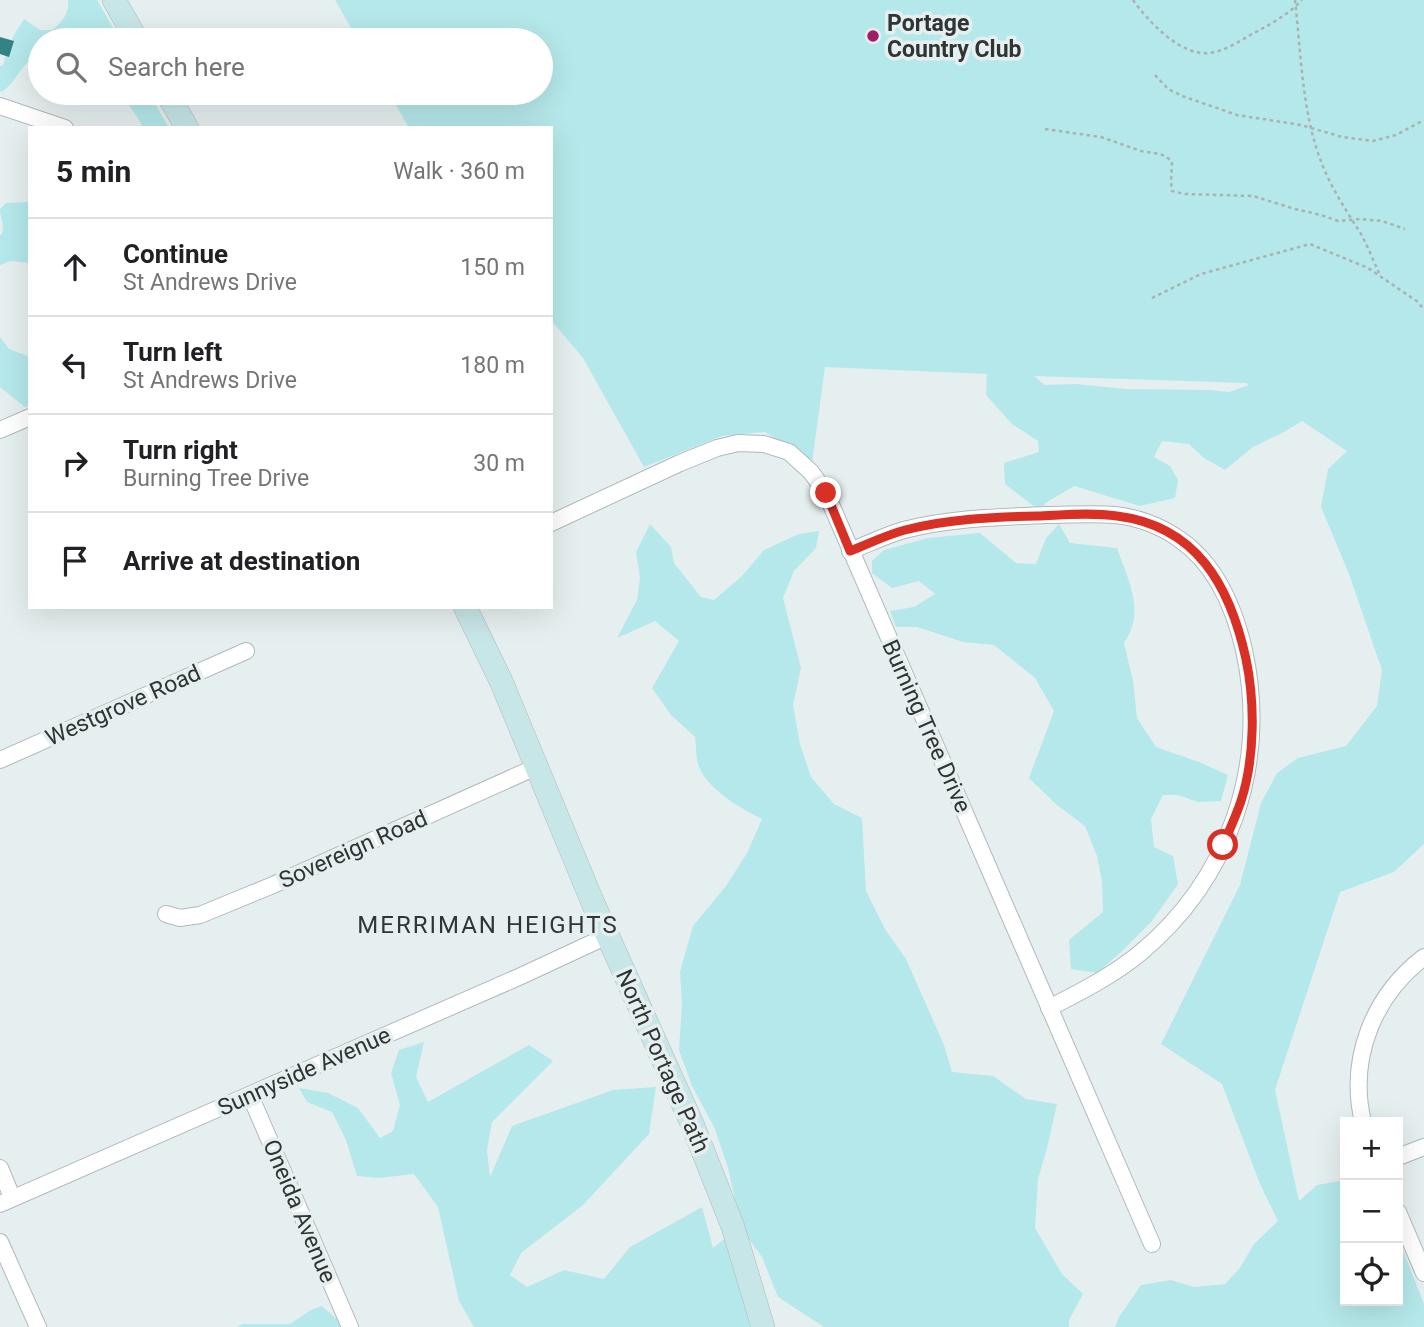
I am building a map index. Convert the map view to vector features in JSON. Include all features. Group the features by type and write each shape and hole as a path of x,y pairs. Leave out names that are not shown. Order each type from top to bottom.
{"main road":[{"path":"114,0 130,28"},
{"path":"174,105 186,126"},
{"name":"North Portage Path","path":"465,609 503,685 607,936 693,1126 733,1227 763,1327"}],"street":[{"path":"0,106 59,126"},
{"path":"0,430 28,418"},
{"name":"Burning Tree Drive","path":"553,522 680,463 716,448 738,443 764,444 789,452 811,472 826,493 1152,1244"},
{"path":"850,551 904,530 944,521 1004,516 1115,515 1145,522 1181,540 1200,556 1224,590 1241,637 1252,702 1248,770 1234,820 1200,887 1161,934 1118,970 1049,1007"},
{"name":"Westgrove Road","path":"0,760 246,651"},
{"name":"Sovereign Road","path":"166,914 180,918 200,915 536,767"},
{"name":"Sunnyside Avenue","path":"6,1200 40,1188 607,936"},
{"path":"1362,1117 1359,1099 1360,1063 1368,1031 1380,1005 1395,984 1424,957"},
{"name":"Oneida Avenue","path":"250,1095 350,1327"},
{"path":"1403,1155 1424,1146"},
{"path":"0,1168 6,1200"},
{"path":"1403,1224 1424,1273"},
{"path":"0,1242 38,1327"}],"path":[{"path":"1133,0 1169,38 1185,49 1209,53 1229,47 1276,21 1303,0"},
{"path":"1295,0 1311,128 1322,164 1380,276"},
{"path":"1155,75 1168,89 1237,115 1311,128 1342,137 1373,141 1396,135 1424,120"},
{"path":"1045,129 1101,137 1141,151 1160,154 1172,162 1172,191 1185,194 1253,196 1338,221 1382,221 1405,229"},
{"path":"1152,298 1201,274 1310,244 1368,268 1418,302 1424,310"}],"shaded area":[{"path":"68,0 97,0 113,28 54,28 68,9"},
{"name":"Portage Country Club","path":"335,0 1424,0 1424,844 1394,872 1340,892 1275,1090 1299,1201 1317,1185 1340,1181 1340,1306 1403,1306 1403,1251 1424,1304 1424,1327 1115,1327 1141,1285 1171,1280 1194,1287 1225,1284 1239,1269 1254,1244 1278,1221 1260,1184 1222,1084 1161,1044 1240,885 1261,803 1277,773 1298,758 1346,746 1377,706 1382,670 1349,574 1321,507 1328,469 1347,451 1302,421 1253,447 1225,470 1204,458 1189,444 1162,441 1154,457 1170,466 1178,480 1175,498 1140,506 1074,486 1039,510 1005,484 1004,463 1039,452 1038,441 1012,424 986,395 987,374 825,367 812,463 765,432 722,436 644,467 583,358 553,322 553,126 408,126 396,105 553,105 553,28 351,28","holes":["1034,376 1249,385 1229,392 1126,389 1076,384 1045,385"]},
{"path":"24,19 37,28 28,28 28,62 2,92 0,66 3,65 11,41"},
{"path":"129,105 156,105 168,126 142,126"},
{"path":"28,202 28,263 11,261 0,265 0,235 3,227 0,209 6,203"},
{"path":"0,337 9,349 28,356 28,406 25,407 0,387"},
{"path":"650,524 671,547 674,563 701,597 714,600 742,576 764,550 799,534 819,531 816,548 794,571 783,598 801,668 793,705 800,744 811,777 834,804 862,818 866,891 885,929 906,959 944,1045 952,1072 993,1076 1026,1099 1057,1104 1038,1179 1035,1228 1062,1274 1083,1294 1069,1320 1069,1327 824,1327 778,1297 762,1257 742,1230 728,1168 715,1129 692,1086 679,1050 682,1003 680,972 693,926 726,886 747,853 762,819 723,796 706,779 697,760 695,737 671,715 652,688 679,641 655,621 617,638 637,600 640,578 636,552"},
{"path":"1059,524 1070,543 1117,548 1133,596 1134,620 1124,643 1133,681 1137,718 1156,747 1228,775 1221,801 1198,802 1178,795 1163,795 1151,819 1154,847 1173,856 1178,884 1152,921 1097,973 1071,969 1069,940 1103,912 1102,882 1097,856 1085,826 1057,805 1029,778 1054,711 1035,678 994,645 963,642 917,627 896,627 890,611 914,607 935,594 919,581 892,588 872,573 872,561 884,550 928,538 980,533 1016,563 1036,564 1046,538"},
{"path":"424,1042 416,1077 428,1102 529,1045 553,1061 492,1122 487,1150 490,1177 512,1126 613,1090 656,1087 649,1134 583,1205 521,1253 510,1275 527,1287 564,1270 604,1279 630,1247 702,1207 713,1248 727,1237 756,1327 474,1327 459,1301 438,1207 414,1174 379,1178 357,1176 346,1140 332,1112 307,1102 299,1088 328,1093 358,1108 380,1138 393,1131 400,1105 391,1073 399,1050"},
{"path":"322,1306 346,1327 237,1327 242,1324 290,1324"}],"building":[{"path":"0,37 14,41 9,57 0,54"}],"place":[{"name":"Portage Country Club","path":"873,36"}],"district":[{"name":"MERRIMAN HEIGHTS","path":"488,925"}],"route":[{"path":"826,493 850,551 891,534 944,521 1087,514 1115,515 1145,522 1173,535 1200,556 1224,590 1232,611 1241,637 1252,702 1248,770 1242,798 1223,845"}]}
